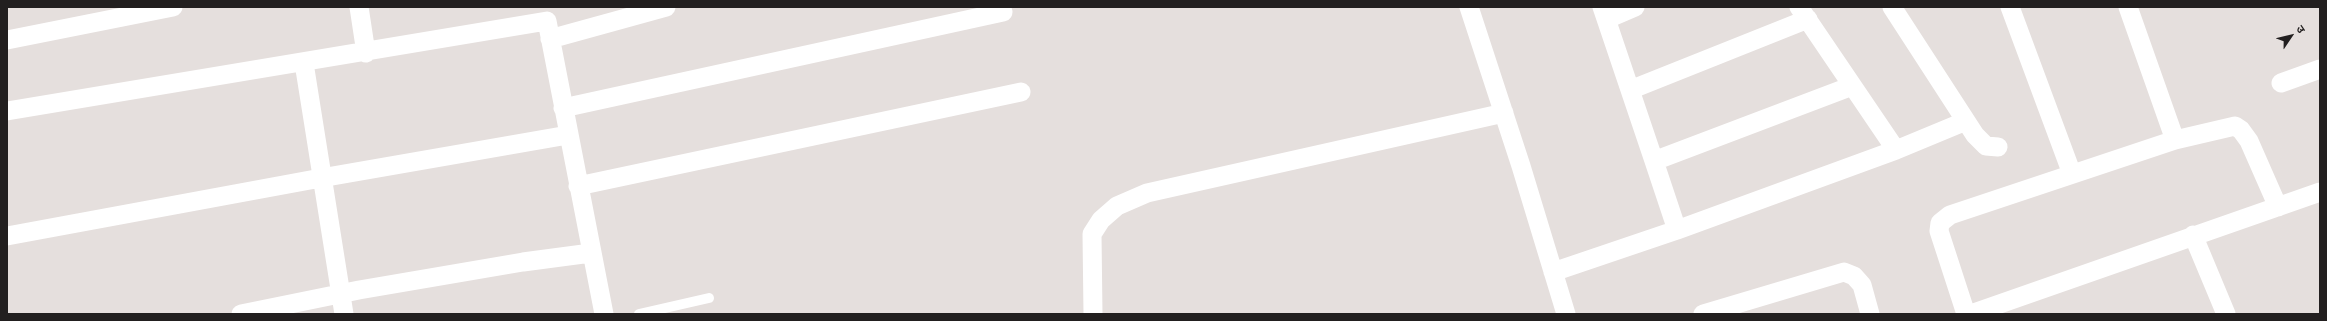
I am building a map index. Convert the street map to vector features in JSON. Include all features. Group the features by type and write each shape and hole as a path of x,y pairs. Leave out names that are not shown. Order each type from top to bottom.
{"street":[{"path":"7,40 173,7"},
{"path":"359,7 366,53"},
{"path":"7,111 366,53 546,22 666,7"},
{"path":"1468,7 1504,112 1566,314"},
{"path":"1635,7 1604,13 1678,230"},
{"path":"1892,7 1966,121 1982,143 1986,146 1998,147"},
{"path":"2010,7 2072,174"},
{"path":"2128,7 2175,140"},
{"path":"563,108 1003,12"},
{"path":"1630,90 1804,13 1896,150"},
{"path":"546,22 604,314"},
{"path":"304,63 339,294 344,314"},
{"path":"2281,83 2320,69"},
{"path":"1654,161 1852,86"},
{"path":"578,186 1021,92"},
{"path":"1094,314 1092,234 1101,220 1117,206 1147,193 1504,112"},
{"path":"1553,272 1678,230 1896,150 1966,121"},
{"path":"1966,314 1943,248 1939,231 1940,224 1950,215 2175,140 2234,126 2241,130 2249,141 2278,206"},
{"path":"7,236 321,178 568,135"},
{"path":"1971,314 2193,235 2320,192"},
{"path":"2193,235 2226,314"},
{"path":"241,314 339,294 523,262 591,253"},
{"path":"1703,314 1844,272 1854,276 1859,281 1870,314"}],"lane":[{"path":"639,314 709,298"}]}
